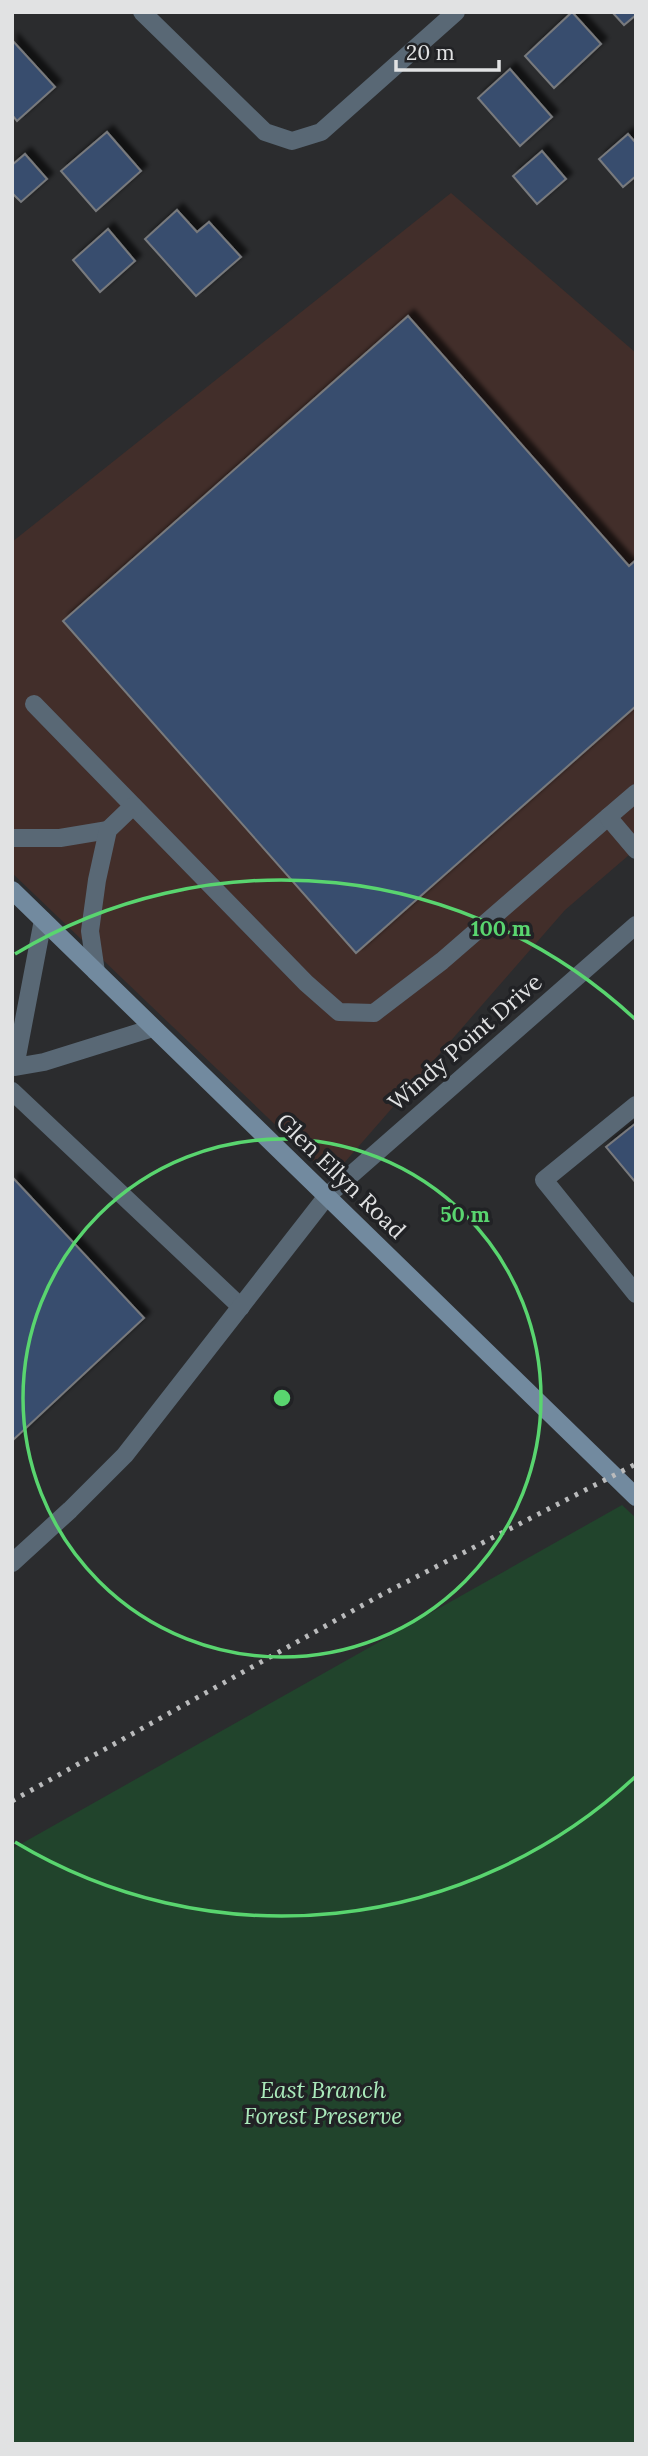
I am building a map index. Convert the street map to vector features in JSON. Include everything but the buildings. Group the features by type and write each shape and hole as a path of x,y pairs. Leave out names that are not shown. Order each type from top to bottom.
{"street":[{"path":"142,12 265,132 292,141 321,132 456,12"},
{"path":"34,704 306,983 339,1012 374,1013 442,961 636,793"},
{"path":"96,972 90,930 108,830 133,806"},
{"path":"608,817 636,850"},
{"path":"12,838 60,838 108,830"},
{"name":"Glen Ellyn Road","path":"12,890 636,1497"},
{"path":"43,920 13,1068 44,1062 153,1028"},
{"name":"Windy Point Drive","path":"12,1563 125,1455 327,1196 636,925"},
{"path":"12,1091 240,1307"},
{"path":"636,1105 544,1180 636,1294"}],"shaded area":[{"path":"451,193 636,353 636,849 565,910 331,1178 12,873 12,542"}],"green space":[{"name":"East Branch Forest Preserve","path":"622,1505 636,1518 636,2444 12,2444 12,1849"}],"railway":[{"path":"12,1801 381,1595 636,1464"}]}
